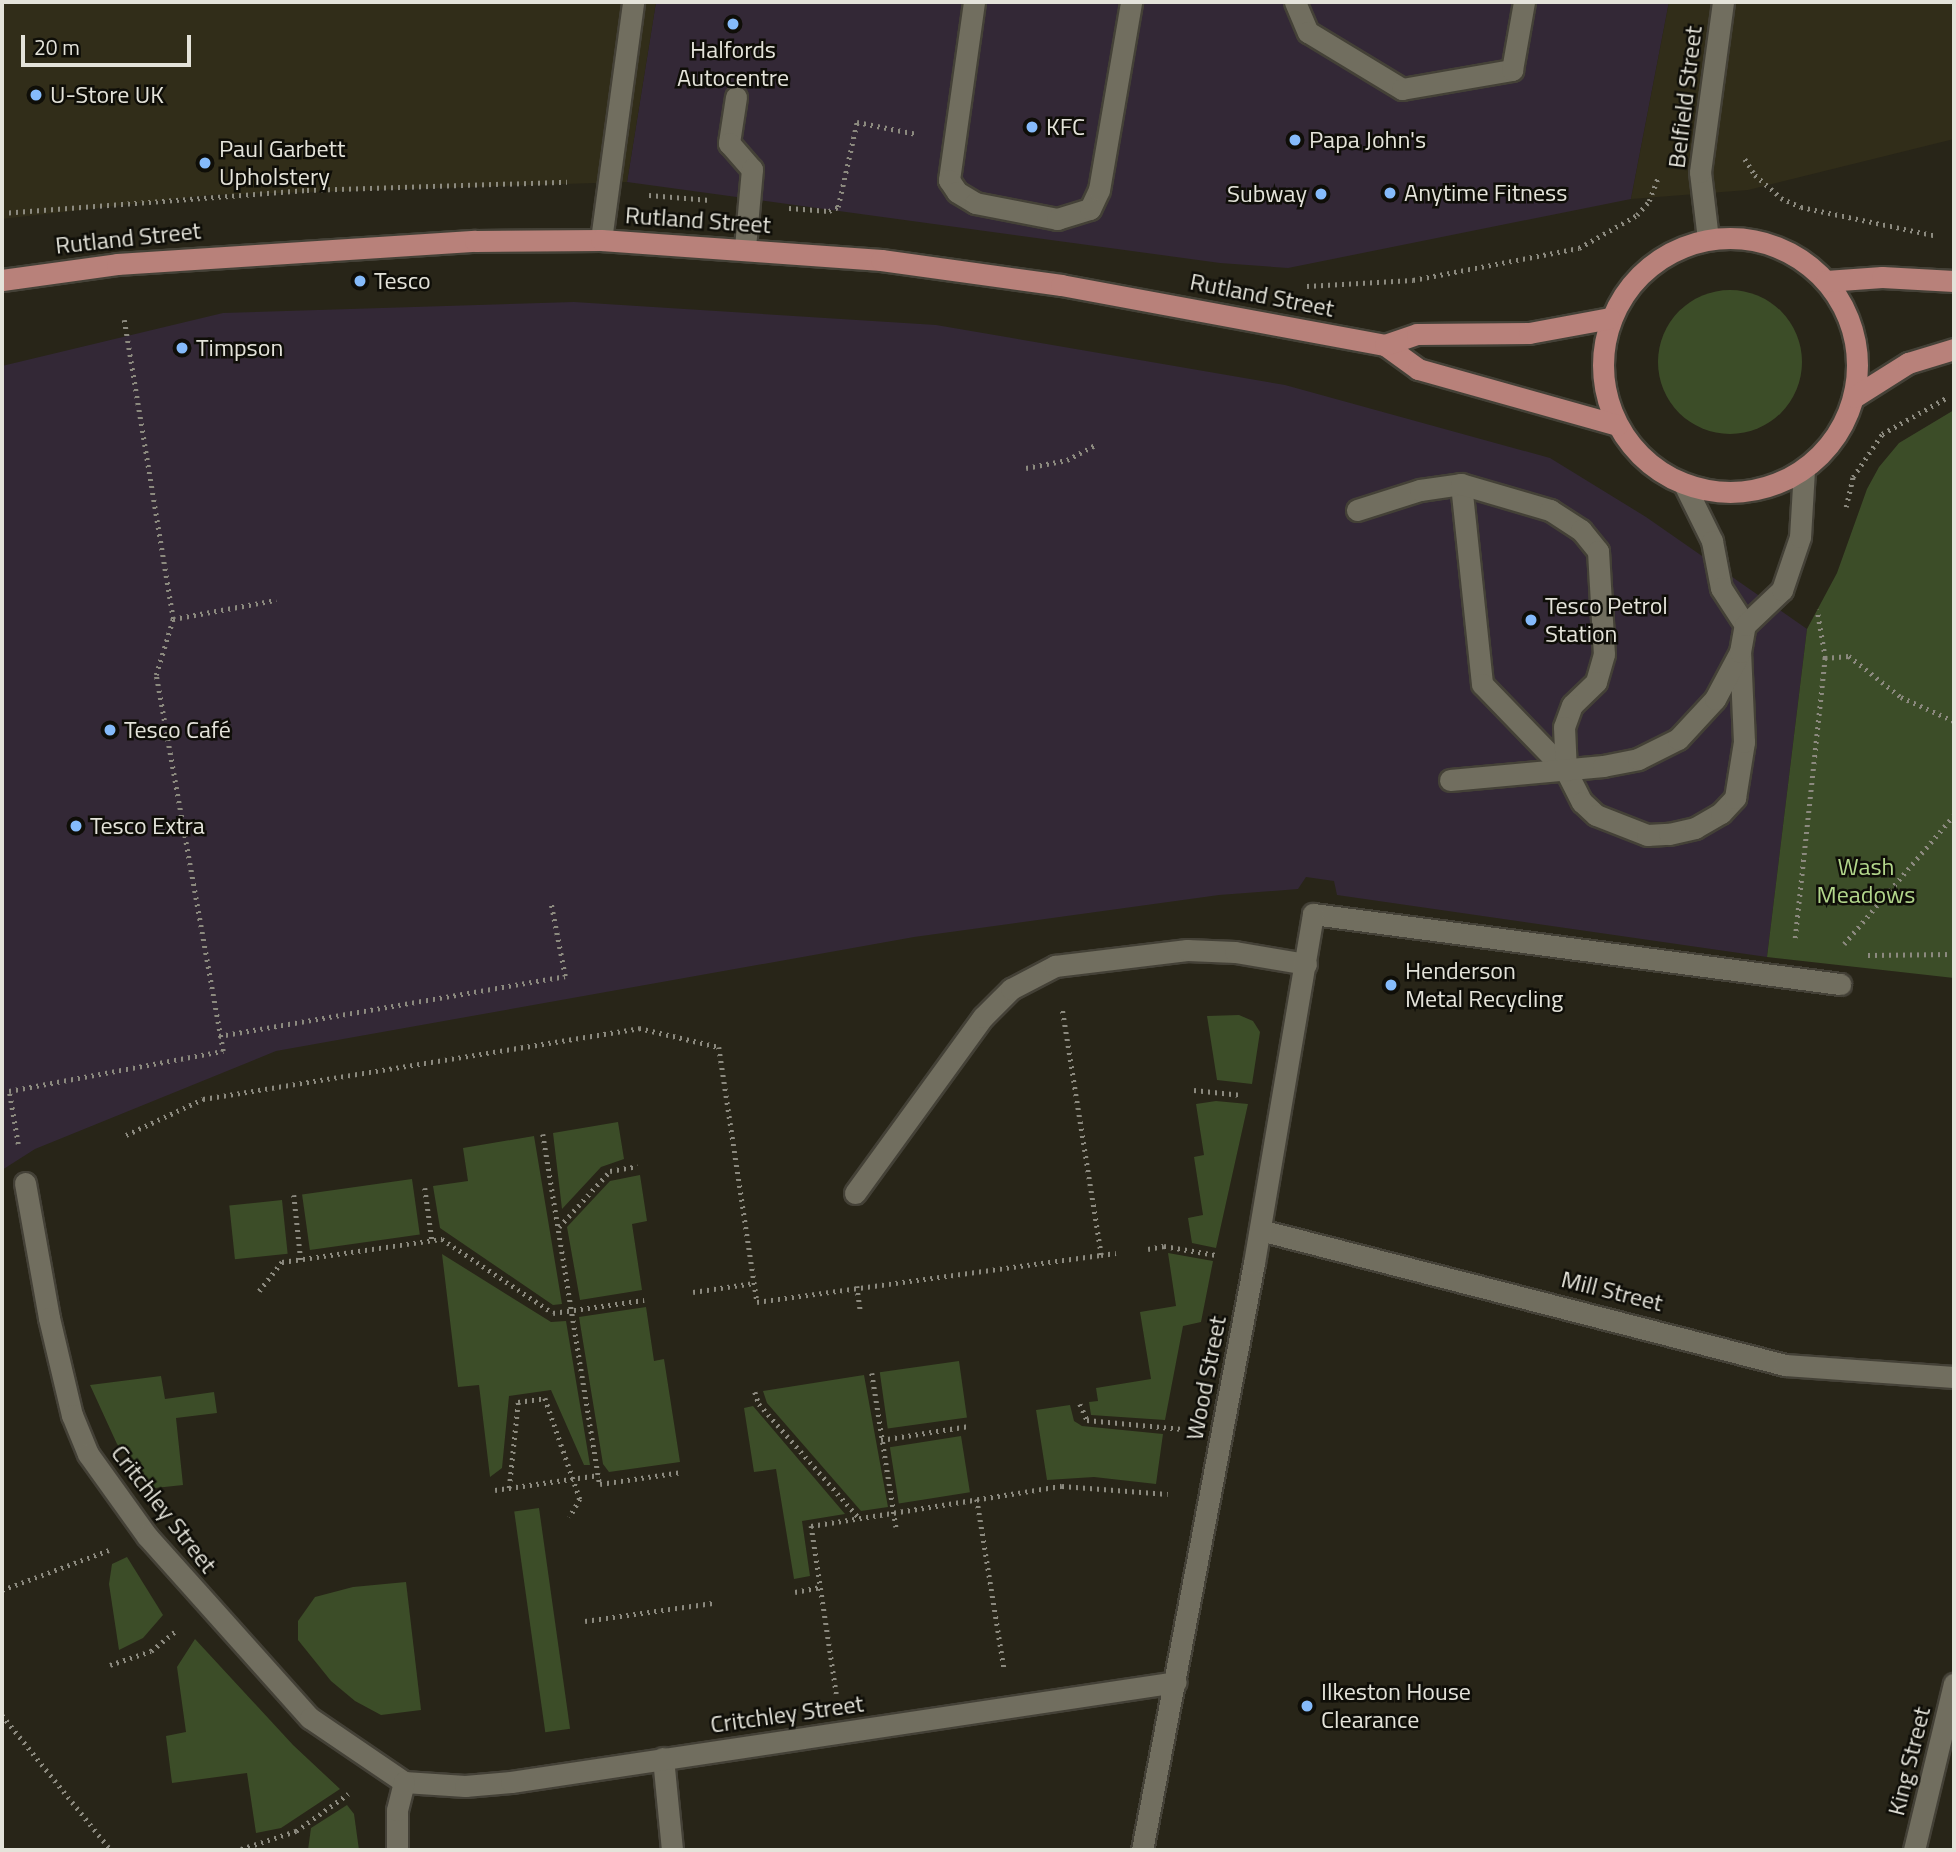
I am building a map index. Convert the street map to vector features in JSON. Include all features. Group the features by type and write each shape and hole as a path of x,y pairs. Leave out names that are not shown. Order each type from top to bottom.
{"main road":[{"path":"1708,239 1751,239 1792,253 1826,281 1852,329 1858,356 1854,397 1835,437 1804,469 1766,487 1725,492 1684,484 1657,469 1618,425 1605,378 1610,318 1648,268 1676,249 1708,239"},
{"name":"Rutland Street","path":"2,280 117,264 278,251 475,240 601,240 745,248 881,260 1061,285 1385,345 1418,369 1618,425"},
{"path":"1826,281 1882,277 1954,281"},
{"name":"Rutland Street","path":"1385,345 1417,334 1529,333 1610,318"},
{"path":"1854,397 1908,363 1954,349"}],"street":[{"path":"601,240 633,2"},
{"path":"974,2 950,180 957,192 975,203 1057,219 1090,209 1099,190 1131,2"},
{"path":"1295,2 1308,32 1402,89 1512,71 1524,2"},
{"name":"Belfield Street","path":"1708,239 1701,160 1723,2"},
{"path":"736,97 729,143 752,169 745,248"},
{"path":"1461,484 1482,684 1566,771 1582,802 1596,815 1647,835 1695,828 1721,814 1735,798 1741,778 1740,652 1745,625 1782,590 1800,537 1804,469"},
{"path":"1357,510 1420,490 1461,484 1550,510 1581,530 1598,551 1604,654 1597,682 1572,705 1564,727 1566,771"},
{"path":"1684,484 1713,541 1721,589 1745,625"},
{"path":"1450,780 1566,771 1638,759 1678,739 1715,699 1740,652"},
{"name":"Wood Street","path":"1142,1850 1223,1433 1313,914 1790,977"},
{"path":"855,1193 983,1017 1011,989 1055,966 1186,950 1235,951 1306,964"},
{"path":"1790,977 1840,984"},
{"name":"Critchley Street","path":"25,1183 48,1318 72,1415 88,1454 147,1536 310,1718 375,1766 404,1782 488,1784 1176,1682"},
{"name":"Mill Street","path":"1260,1230 1785,1365 1954,1377"},
{"name":"King Street","path":"1914,1850 1954,1684"},
{"path":"663,1758 672,1850"},
{"path":"397,1850 397,1810 404,1782"}],"path":[{"path":"25,1183 9,1091 223,1051 156,675 173,619 124,320"},
{"path":"1026,468 1067,460 1097,444"},
{"path":"1790,977 1825,658 1815,598"},
{"path":"173,619 276,600"},
{"path":"1825,658 1849,656 1901,696 1954,721"},
{"path":"1834,955 1954,815"},
{"path":"219,1036 565,976 551,904"},
{"path":"1861,955 1954,954"},
{"path":"1055,966 1101,1255"},
{"path":"126,1135 203,1099 639,1028 719,1048 757,1301 1116,1253"},
{"path":"543,1134 600,1484 682,1472"},
{"path":"558,1227 610,1171 638,1166"},
{"path":"425,1188 432,1240"},
{"path":"294,1195 301,1259"},
{"path":"259,1291 282,1262 443,1239 553,1313 644,1300"},
{"path":"1148,1249 1182,1248 1254,1263"},
{"path":"693,1292 754,1283"},
{"path":"857,1286 861,1313"},
{"path":"872,1374 896,1527"},
{"path":"755,1392 759,1404 859,1518"},
{"path":"509,1488 518,1402 545,1398 575,1478 580,1499 570,1517"},
{"path":"1080,1404 1083,1417 1091,1421 1223,1433"},
{"path":"881,1440 969,1426"},
{"path":"495,1490 599,1475"},
{"path":"842,1732 811,1526 977,1499 1092,1485 1210,1499"},
{"path":"977,1499 1010,1707"},
{"path":"2,1590 147,1536"},
{"path":"795,1591 821,1587"},
{"path":"585,1621 713,1603"},
{"path":"110,1665 151,1651 207,1606"},
{"path":"2,1715 111,1850"},
{"path":"241,1849 296,1830 342,1800 375,1766"}],"shaded area":[{"path":"2,2 656,2 627,182 210,195 2,219"},
{"path":"656,2 1669,2 1631,199 1288,268 1220,263 627,182"},
{"path":"1669,2 1954,2 1954,139 1748,190 1631,199"},
{"path":"574,302 936,325 1285,385 1550,458 1646,517 1807,629 1767,957 1337,895 1334,881 1306,877 1298,889 1219,895 914,937 276,1051 35,1149 2,1170 2,366 223,313"}],"green space":[{"path":"1730,290 1757,296 1781,311 1796,335 1802,362 1796,389 1781,413 1757,428 1730,434 1703,428 1679,413 1664,389 1658,362 1664,335 1679,311 1703,296"},
{"name":"Wash Meadows","path":"1954,410 1954,978 1767,957 1807,629 1837,573 1867,489 1879,467 1899,443"},
{"path":"1239,1015 1253,1021 1260,1032 1252,1084 1217,1080 1207,1016"},
{"path":"1216,1101 1248,1104 1216,1248 1192,1243 1188,1218 1203,1215 1194,1157 1204,1155 1196,1104"},
{"path":"618,1122 624,1159 601,1167 562,1209 553,1133"},
{"path":"534,1136 562,1304 553,1305 440,1228 433,1186 468,1181 463,1148"},
{"path":"640,1175 647,1221 632,1224 642,1290 580,1300 567,1227 610,1181"},
{"path":"412,1179 420,1234 310,1250 302,1194"},
{"path":"282,1200 288,1254 235,1259 229,1206"},
{"path":"1168,1253 1213,1261 1201,1322 1183,1326 1165,1420 1091,1415 1089,1402 1098,1401 1096,1388 1151,1379 1140,1312 1176,1306"},
{"path":"442,1254 551,1322 566,1321 590,1465 584,1465 551,1390 509,1396 502,1468 490,1477 479,1385 458,1387"},
{"path":"646,1307 654,1361 664,1359 680,1462 609,1472 603,1464 579,1317"},
{"path":"959,1361 967,1417 888,1429 880,1372"},
{"path":"864,1375 888,1507 861,1511 767,1403 763,1391"},
{"path":"161,1376 165,1399 214,1392 217,1413 176,1418 183,1485 155,1488 117,1444 90,1385"},
{"path":"1070,1405 1074,1421 1082,1426 1163,1434 1156,1484 1094,1477 1047,1480 1036,1410"},
{"path":"753,1406 845,1514 802,1521 810,1576 794,1579 776,1469 754,1472 744,1408"},
{"path":"961,1436 970,1492 899,1504 890,1447"},
{"path":"539,1508 570,1729 545,1732 514,1511"},
{"path":"127,1557 163,1615 143,1638 119,1650 109,1584 112,1564"},
{"path":"406,1582 421,1710 381,1715 355,1701 331,1681 298,1640 298,1621 315,1597 353,1587"},
{"path":"195,1639 293,1745 340,1789 281,1828 256,1833 247,1773 172,1783 166,1736 186,1732 177,1667"},
{"path":"347,1805 354,1814 359,1850 308,1850 311,1828"}],"place":[{"name":"Halfords Autocentre","path":"733,24"},
{"name":"U-Store UK","path":"36,95"},
{"name":"KFC","path":"1032,127"},
{"name":"Papa John's","path":"1295,140"},
{"name":"Paul Garbett Upholstery","path":"205,163"},
{"name":"Anytime Fitness","path":"1390,193"},
{"name":"Subway","path":"1321,194"},
{"name":"Tesco","path":"360,281"},
{"name":"Timpson","path":"182,348"},
{"name":"Tesco Petrol Station","path":"1531,620"},
{"name":"Tesco Café","path":"110,730"},
{"name":"Tesco Extra","path":"76,826"},
{"name":"Henderson Metal Recycling","path":"1391,985"},
{"name":"Ilkeston House Clearance","path":"1307,1706"}]}
